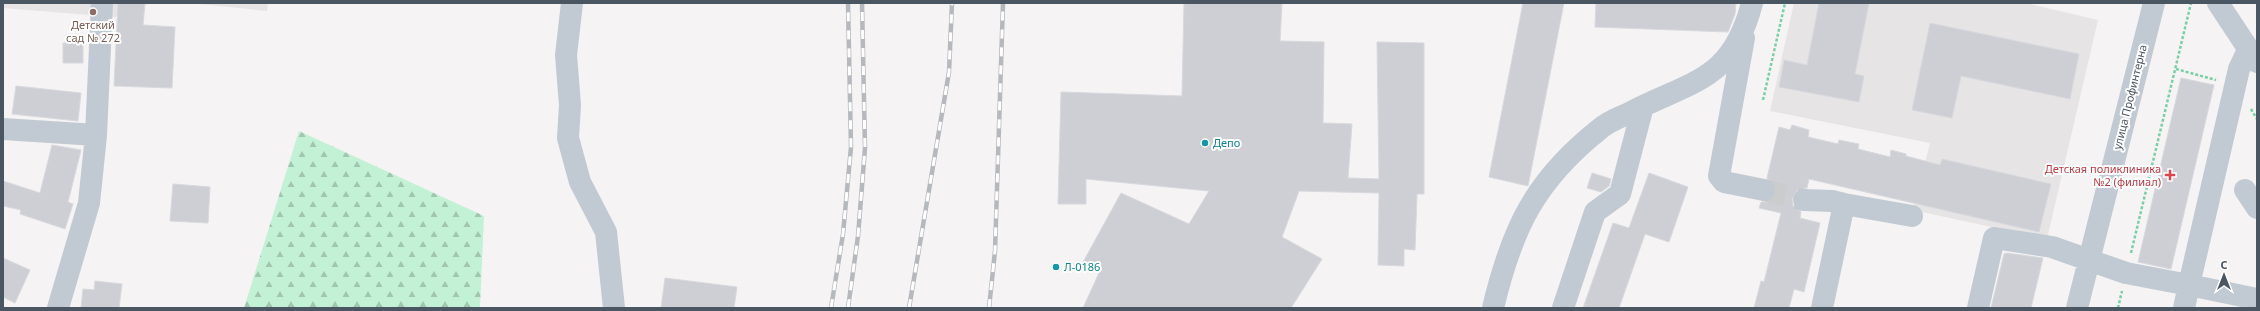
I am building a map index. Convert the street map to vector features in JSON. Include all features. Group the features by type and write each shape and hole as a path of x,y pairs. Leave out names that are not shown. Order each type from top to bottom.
{"street":[{"path":"58,308 89,203 96,135 102,3"},
{"path":"572,3 566,56 570,106 568,138 580,182 606,232 614,308"},
{"path":"1752,3 1746,28 1719,176 1724,182 1764,190"},
{"name":"улица Профинтерна","path":"2077,308 2154,3"},
{"path":"2184,308 2239,69 2253,56 2218,3"},
{"path":"1493,308 1502,267 1516,231 1535,196 1554,171 1602,127 1643,106 1686,88 1714,72 1730,53 1746,28"},
{"path":"1563,308 1595,212 1620,194 1643,106"},
{"path":"3,129 96,135"},
{"path":"2245,190 2257,208"},
{"path":"1804,200 1832,201 1912,216"},
{"path":"1822,308 1844,204"},
{"path":"1978,308 1994,238 2052,247 2088,261 2126,273 2257,299"}],"path":[{"path":"1763,100 1785,3"},
{"path":"2118,308 2191,3"}],"shaded area":[{"name":"Детский сад № 272","path":"3,3 150,3 115,17 3,8"},
{"path":"189,3 268,3 267,11"},
{"path":"1794,3 2026,3 2098,20 2047,239 1913,210 1930,143 1770,111"}],"green space":[{"path":"299,131 484,216 480,308 244,308"}],"building":[{"path":"118,3 145,3 143,25 175,27 172,88 114,86"},
{"name":"Депо","path":"1184,3 1282,3 1280,41 1324,42 1323,123 1352,124 1348,178 1379,179 1377,42 1424,43 1424,194 1417,194 1415,250 1404,249 1404,266 1378,265 1379,193 1299,191 1282,237 1322,259 1291,308 1083,308 1099,273 1082,264 1121,193 1189,224 1209,191 1086,179 1086,204 1058,204 1061,92 1182,96"},
{"path":"1523,3 1564,3 1528,186 1489,177"},
{"path":"1596,3 1736,3 1735,14 1728,32 1595,27"},
{"path":"1819,3 1869,3 1855,74 1864,76 1859,102 1779,87 1784,60 1807,65"},
{"path":"1930,23 2079,54 2070,99 1961,76 1952,118 1912,110"},
{"path":"63,43 83,43 83,63 63,63"},
{"path":"2181,78 2214,85 2171,269 2138,262"},
{"path":"16,86 81,93 78,121 12,114"},
{"path":"1792,125 1809,130 1808,137 1838,144 1839,140 1859,144 1858,149 1890,157 1891,150 1906,154 1906,156 1940,165 1942,159 2051,184 2039,232 1809,179 1807,188 1798,189 1792,199 1793,206 1801,212 1800,218 1820,223 1804,292 1794,289 1789,308 1754,308 1761,281 1764,282 1781,213 1759,208 1761,202 1768,202 1776,193 1776,186 1767,178 1779,127 1790,130"},
{"path":"52,145 81,150 68,202 73,204 65,229 20,214 21,210 3,206 3,181 40,193"},
{"path":"1592,173 1611,179 1609,186 1601,192 1587,188"},
{"path":"1649,173 1688,187 1669,242 1645,234 1619,308 1583,308 1613,223 1629,228"},
{"path":"173,184 210,187 208,223 170,221"},
{"path":"2007,253 2043,258 2031,308 1991,308 2004,254"},
{"path":"3,258 30,270 15,303 3,297"},
{"path":"665,278 737,287 734,308 661,308"},
{"path":"95,281 122,284 119,308 81,308 83,289 94,290"}],"tunnel":[{"path":"1764,190 1804,200"}],"railway":[{"path":"831,308 843,234 851,147 848,3"},
{"path":"848,308 858,236 865,148 862,3"},
{"path":"909,308 949,72 952,3"},
{"path":"989,308 995,251 1003,3"}],"place":[{"name":"Детский сад № 272","path":"93,12"},
{"name":"Депо","path":"1205,143"},
{"name":"Детская поликлиника №2 (филиал)","path":"2170,175"},
{"name":"Л-0186","path":"1056,267"}]}
